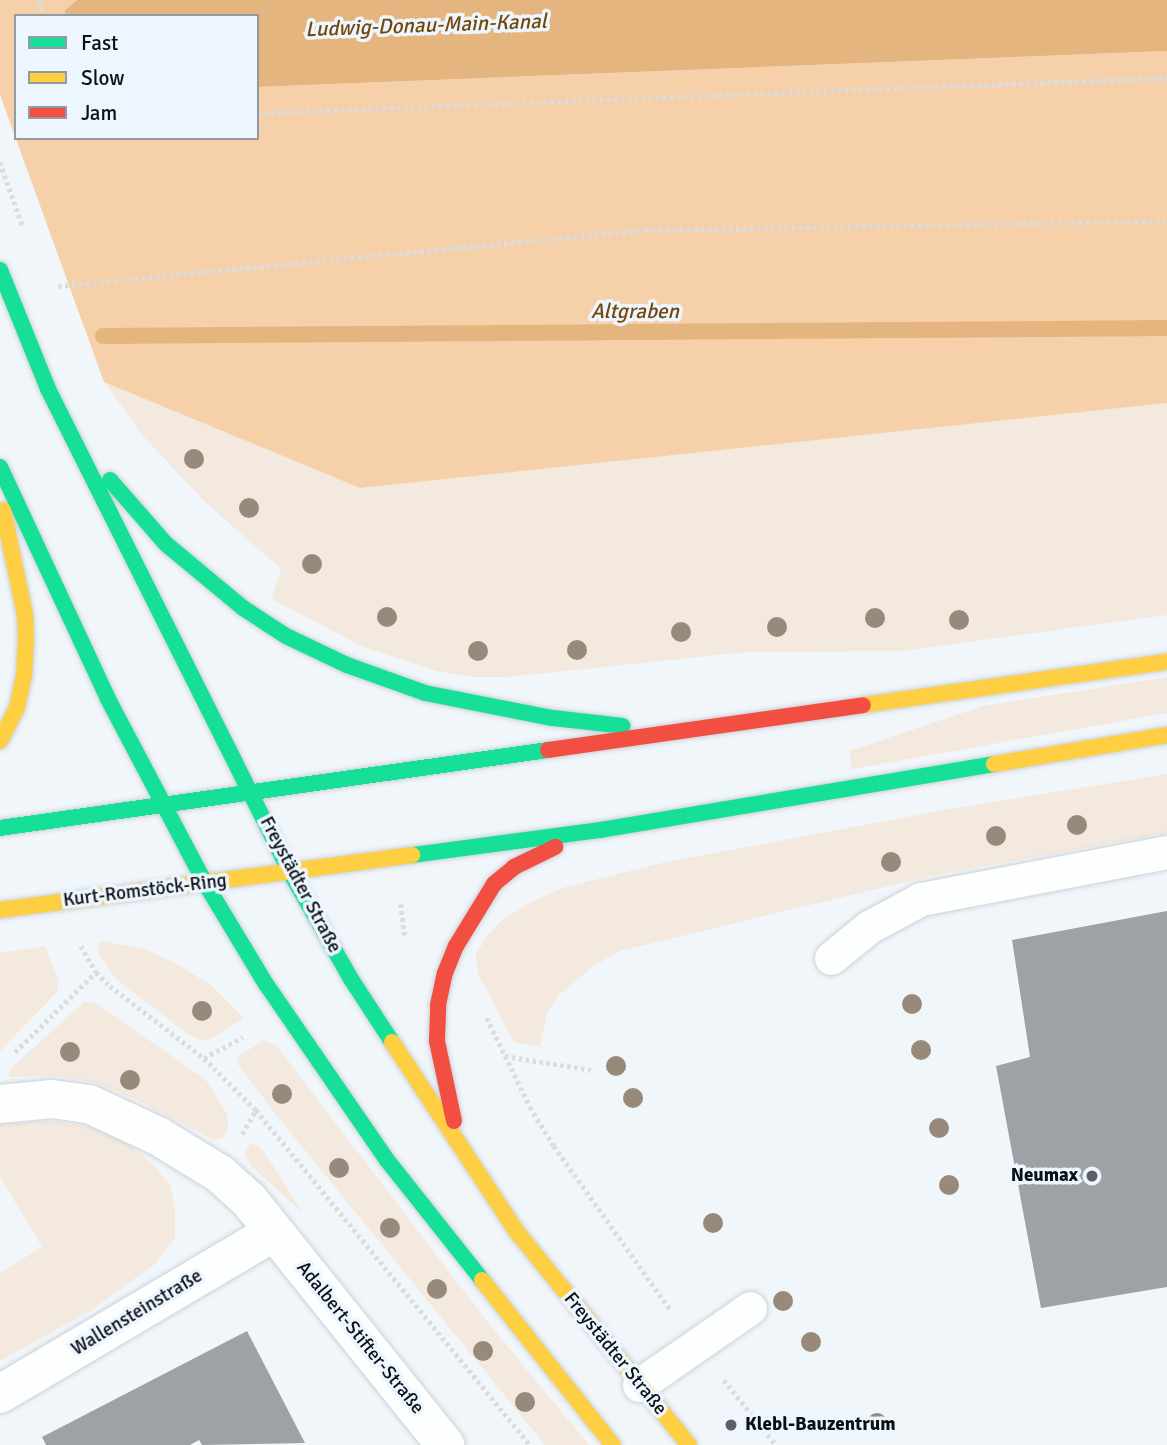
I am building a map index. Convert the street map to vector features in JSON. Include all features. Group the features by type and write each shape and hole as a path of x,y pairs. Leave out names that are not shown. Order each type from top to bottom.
{"main road":[{"name":"Freystädter Straße","path":"0,270 48,389 290,872 356,987 517,1232 689,1445"},
{"path":"48,389 103,473 166,544 243,608 286,636 390,681 467,703 590,723 700,730"},
{"path":"0,467 108,699 163,806 205,883 279,1004 387,1160 614,1445"},
{"path":"0,497 25,615 26,642 24,676 17,708 0,741"},
{"path":"0,828 1167,662"},
{"path":"464,1154 446,1089 437,1041 438,1004 445,973 456,946 494,884 514,867 540,852 600,830 1167,735"},
{"name":"Kurt-Romstöck-Ring","path":"0,910 600,830"}],"street":[{"name":"Adalbert-Stifter-Straße","path":"0,1104 52,1099 89,1104 126,1119 196,1157 220,1174 248,1200 445,1445"},
{"name":"Wallensteinstraße","path":"0,1394 274,1232"}],"lane":[{"path":"831,958 869,927 921,899 1167,852"},
{"path":"639,1385 750,1308"}],"path":[{"path":"259,113 1167,78"},
{"path":"0,162 27,237"},
{"path":"8,292 645,230 1167,221"},
{"path":"395,859 406,939 473,995 554,1146 601,1217 776,1445"},
{"path":"63,901 84,953 96,972 134,1007 204,1058 256,1110 530,1445"},
{"path":"10,1057 96,972"},
{"path":"505,1056 591,1070"}],"shaded area":[{"path":"0,0 77,0 65,10 65,14 14,14 14,134 0,95"},
{"path":"1167,51 1167,403 360,488 104,382 16,140 259,140 259,87"},
{"path":"104,382 360,488 1167,403 1167,615 903,651 747,652 507,677 470,677 437,671 363,647 272,599 281,569 205,502 143,436"},
{"path":"1167,677 1167,713 852,769 849,751 983,706"},
{"path":"1167,774 1167,833 930,876 620,951 595,965 559,995 547,1013 540,1047 514,1042 478,974 476,954 487,936 501,921 532,901 566,887 666,862 955,808"},
{"path":"103,941 147,950 175,963 211,985 244,1018 211,1039 203,1040 189,1035 116,979 99,954 97,945"},
{"path":"45,946 59,981 57,992 0,1051 0,953"},
{"path":"84,1002 96,1003 206,1080 227,1114 228,1126 223,1138 214,1140 135,1099 93,1082 55,1076 8,1077 11,1068"},
{"path":"264,1040 276,1045 489,1324 589,1445 545,1445 277,1116 237,1063 239,1056"},
{"path":"54,1121 90,1127 126,1143 153,1164 170,1185 175,1207 175,1238 155,1264 92,1310 0,1361 0,1273 42,1247 0,1177 0,1124"},
{"path":"250,1144 263,1150 303,1213 252,1167 244,1155"}],"water":[{"name":"Ludwig-Donau-Main-Kanal","path":"77,0 1167,0 1167,51 259,87 259,14 65,14 65,10"}],"building":[{"name":"Neumax","path":"1167,911 1167,1287 1041,1308 996,1066 1030,1057 1012,940"},
{"path":"247,1331 305,1443 202,1445 199,1440 190,1445 46,1445 42,1437"}],"waterway":[{"name":"Altgraben","path":"103,336 1167,328"}],"traffic: fast":[{"path":"0,270 48,389 290,872 351,979 392,1042"},
{"path":"0,467 108,699 205,883 266,984 387,1160 482,1280"},
{"path":"110,480 166,544 243,608 286,636 347,665 425,693 553,718 623,726"},
{"path":"0,828 548,750"},
{"path":"412,855 600,830 994,764"}],"traffic: slow":[{"path":"0,741 17,708 24,676 26,642 25,615 3,510"},
{"path":"863,705 1167,662"},
{"path":"994,764 1167,735"},
{"path":"0,910 412,855"},
{"path":"392,1042 517,1232 689,1445"},
{"path":"482,1280 613,1445"}],"traffic: jam":[{"path":"548,750 863,705"},
{"path":"454,1121 437,1041 438,1005 445,973 456,946 494,884 514,867 555,847"}],"place":[{"name":"Neumax","path":"1092,1176"},
{"name":"Klebl-Bauzentrum","path":"731,1425"}]}
